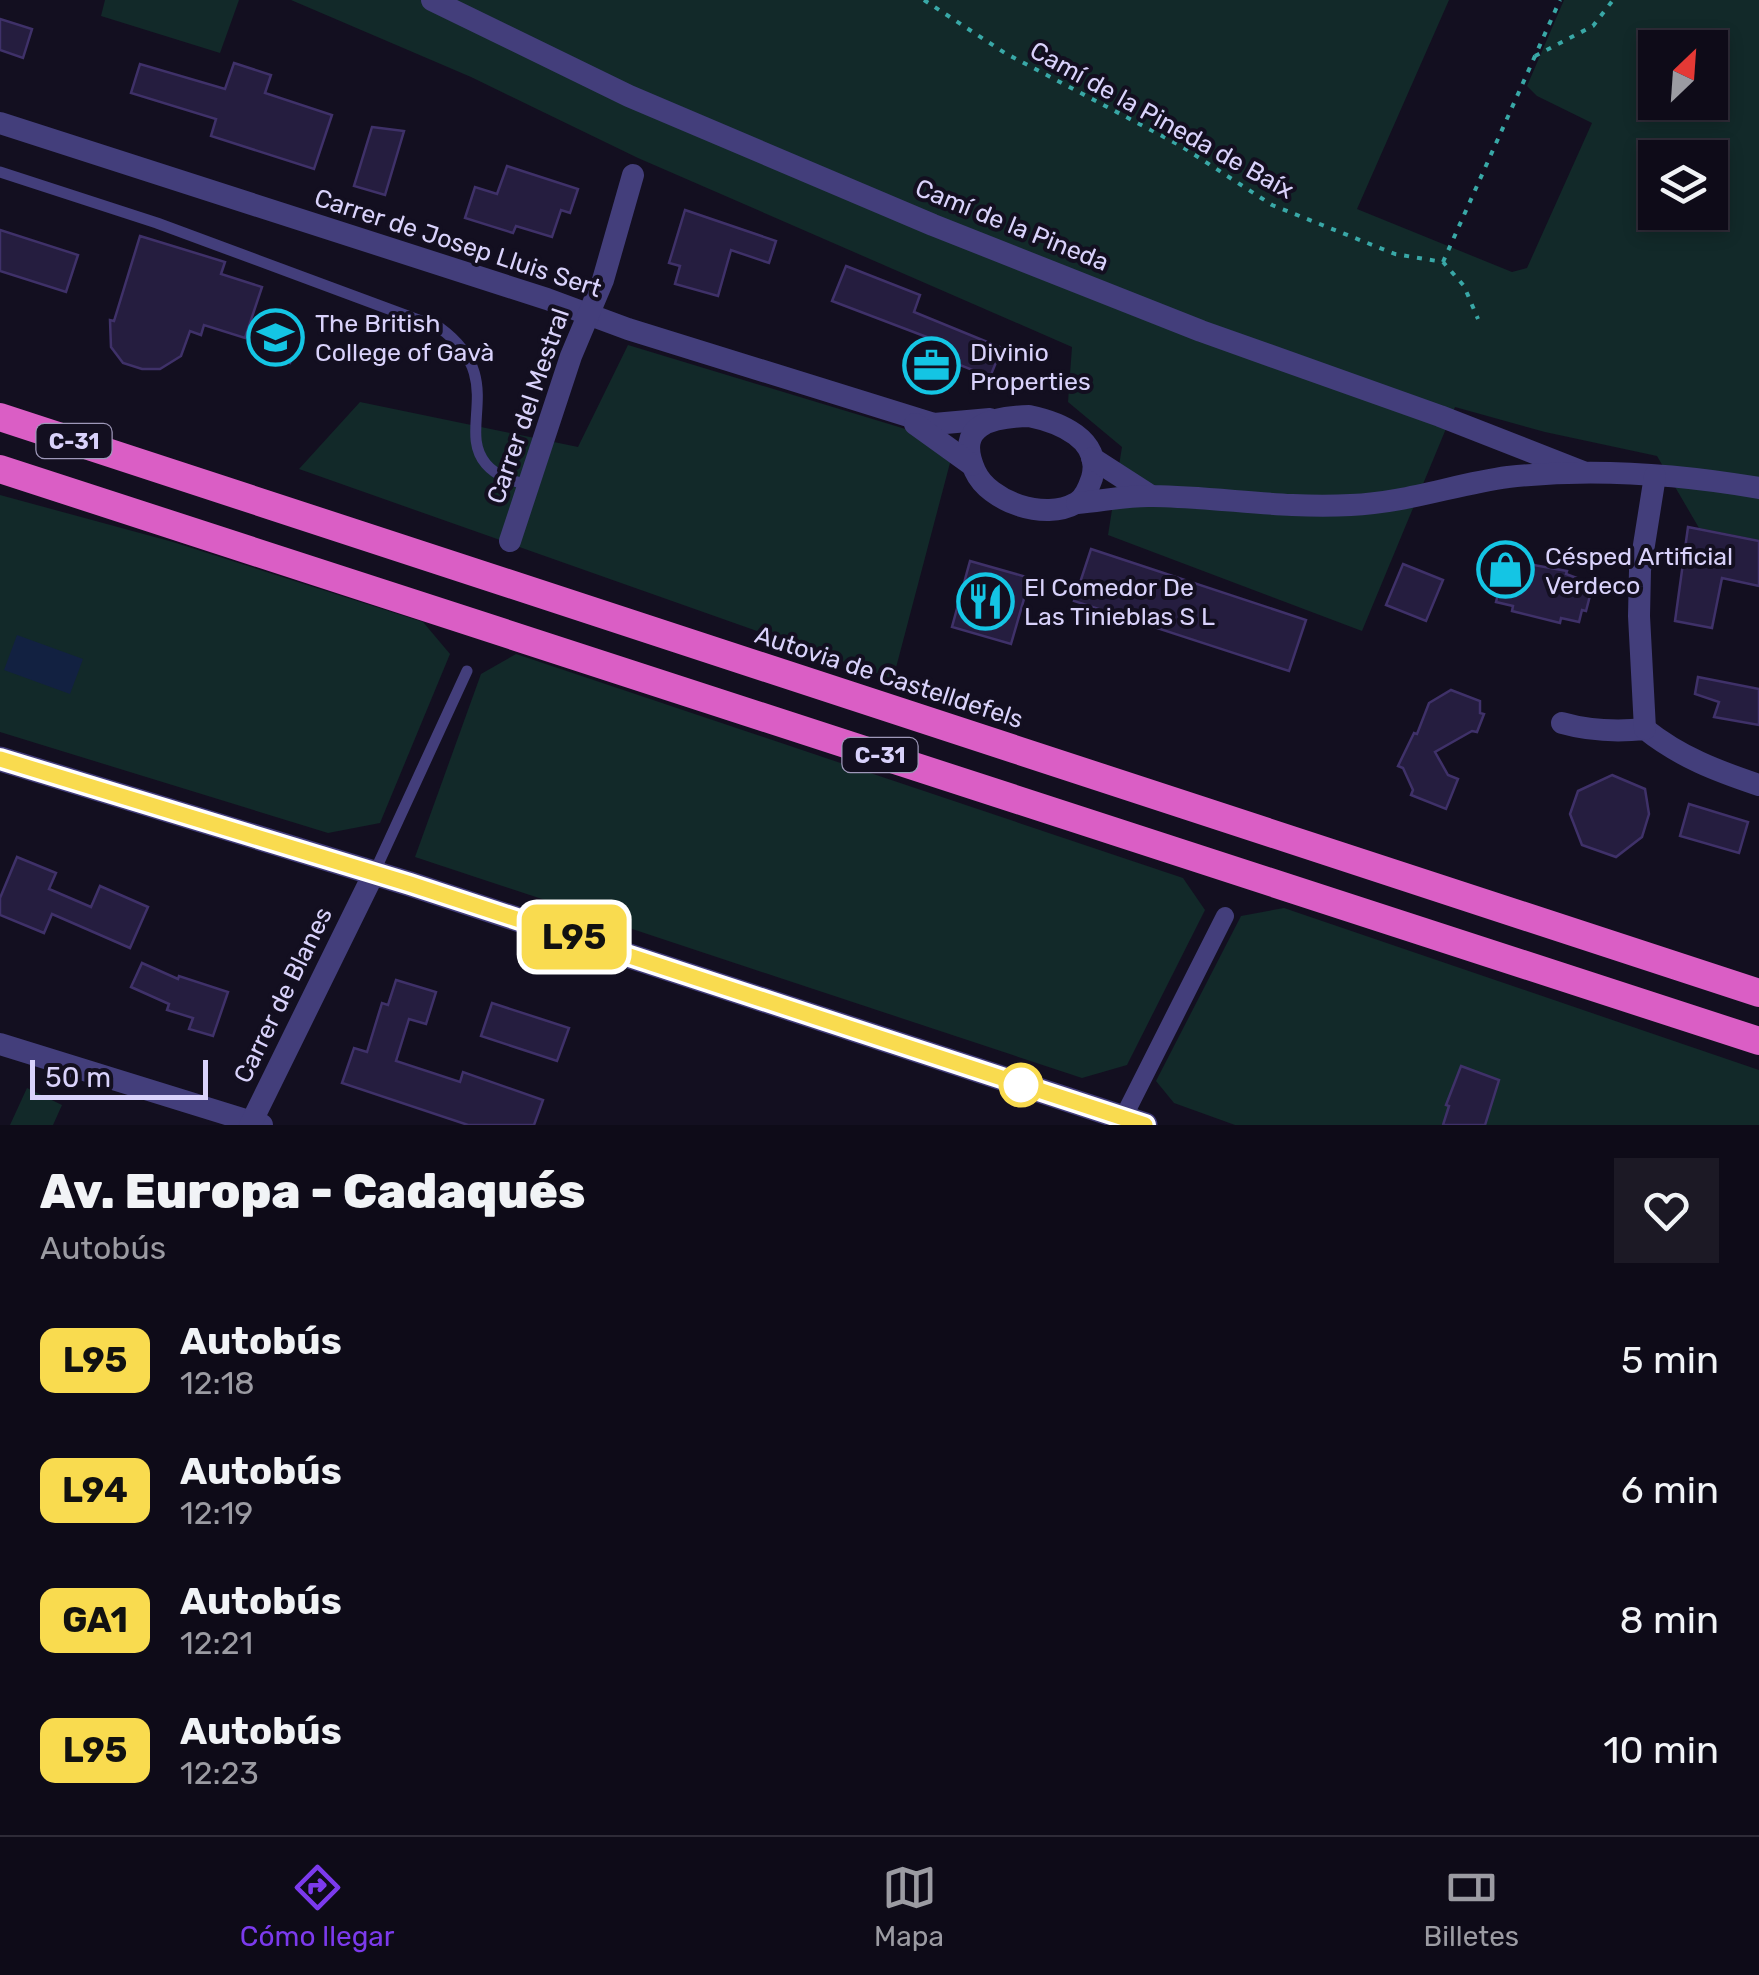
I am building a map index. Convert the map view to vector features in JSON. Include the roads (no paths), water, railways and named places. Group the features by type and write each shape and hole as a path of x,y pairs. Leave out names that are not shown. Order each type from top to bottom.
{"highway":[{"path":"0,404 148,465"},
{"name":"Autovia de Castelldefels","path":"0,417 1759,993"},
{"name":"C-31","path":"0,470 1759,1042"}],"street":[{"name":"Camí de la Pineda","path":"432,0 628,96 933,225 1201,332 1440,416 1583,472"},
{"name":"Carrer de Josep Lluis Sert","path":"0,122 900,413 945,425 1029,416 1052,421 1083,441 1092,458 1151,496"},
{"name":"Carrer del Mestral","path":"510,541 603,280 633,174"},
{"name":"Carrer de Josep Lluis Sert","path":"900,413 972,465 980,481 992,492 1014,504 1054,510 1077,503 1151,496 1284,506 1355,505 1506,478 1583,472 1759,488"},
{"path":"972,465 970,441 976,429 990,419"},
{"path":"1077,503 1094,472 1092,458"},
{"path":"1644,729 1640,570 1654,476"},
{"path":"1562,723 1615,732 1644,729 1700,765 1759,785"},
{"path":"0,759 374,873 1129,1122 1226,916"},
{"name":"Carrer de Blanes","path":"254,1124 374,873"},
{"path":"0,1044 254,1124"}],"lane":[{"path":"0,172 157,222 440,328 461,344 472,364 479,403 477,444 482,459 502,476 528,485"},
{"name":"Carrer de Blanes","path":"374,873 467,672"}],"water":[{"path":"17,635 83,659 70,694 4,670"}],"place":[{"name":"The British College of Gavà","path":"276,337"},
{"name":"Divinio Properties","path":"931,366"},
{"name":"Césped Artificial Verdeco","path":"1506,570"},
{"name":"El Comedor De Las Tinieblas S L","path":"985,601"}]}
